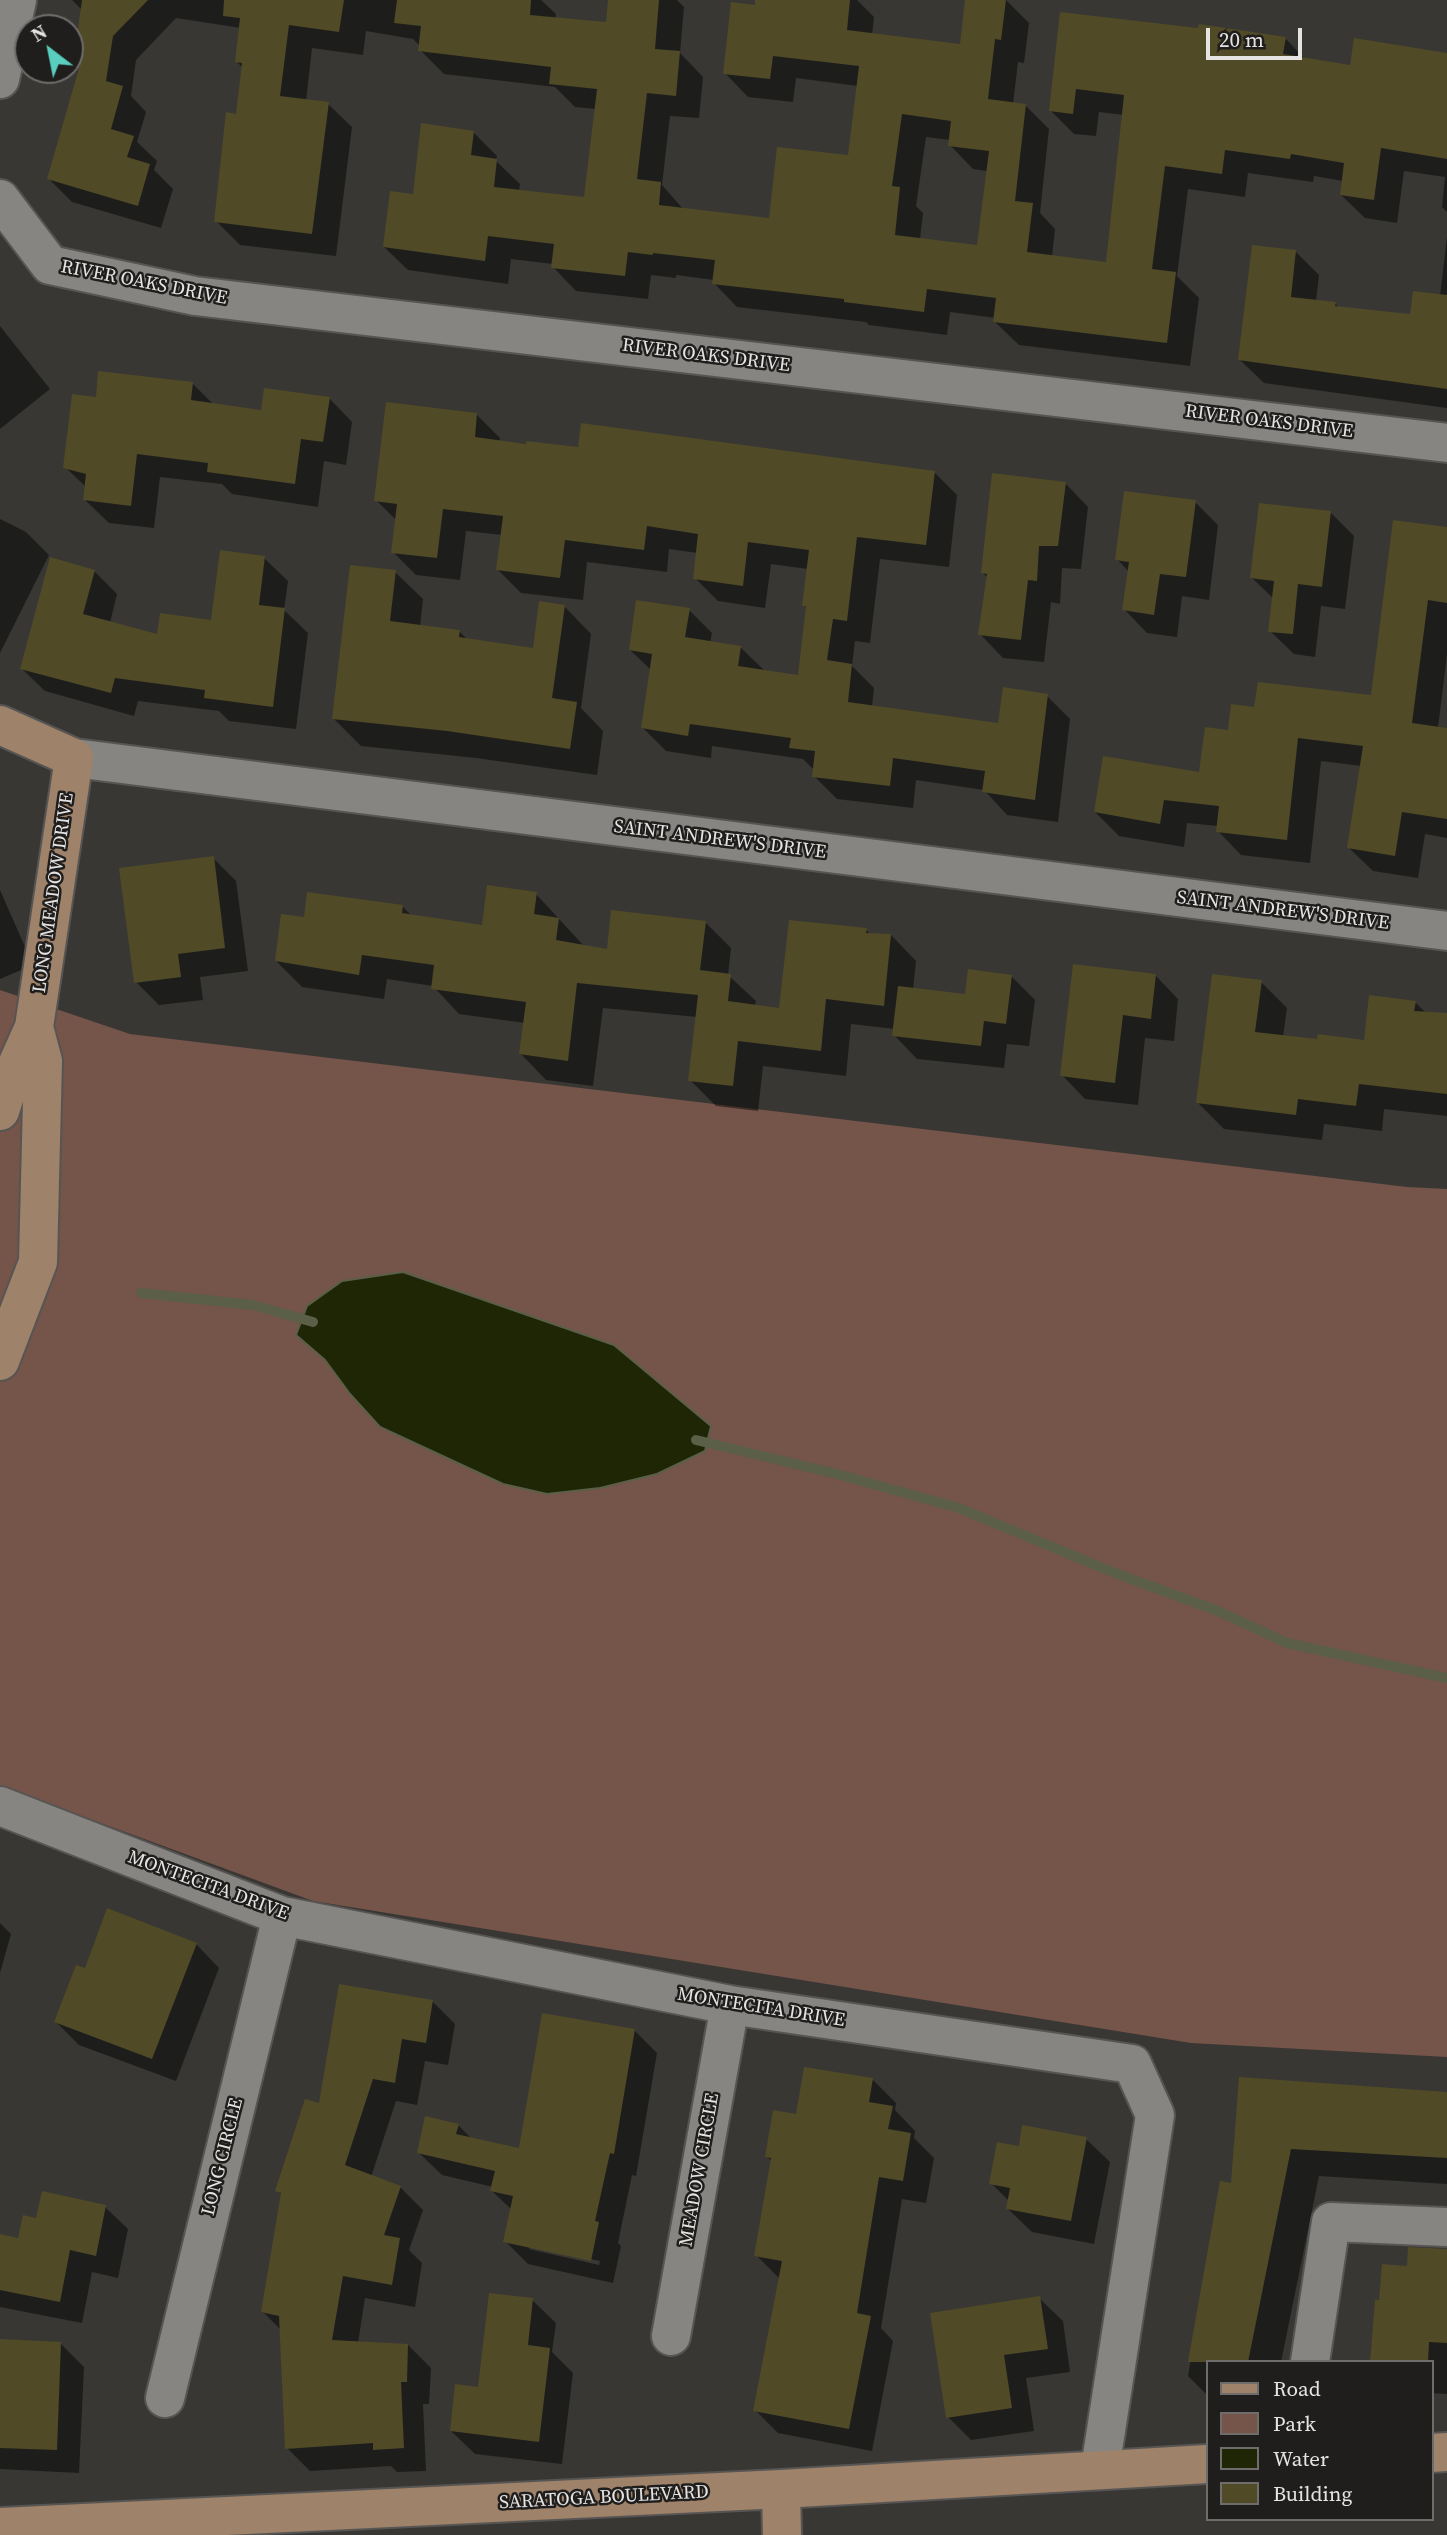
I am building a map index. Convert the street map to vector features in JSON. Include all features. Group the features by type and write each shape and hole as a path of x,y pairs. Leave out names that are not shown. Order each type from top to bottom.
{"main road":[{"name":"SAINT ANDREW'S DRIVE","path":"0,725 75,758"},
{"name":"LONG MEADOW DRIVE","path":"0,1111 9,1083 34,1027 75,758"},
{"name":"LONG MEADOW DRIVE","path":"0,1361 38,1262 43,1062 34,1027"},
{"name":"SARATOGA BOULEVARD","path":"0,2526 781,2489 1206,2464"},
{"path":"781,2489 782,2535"}],"street":[{"path":"0,79 17,0"},
{"name":"RIVER OAKS DRIVE","path":"0,199 50,265 195,296 1447,443"},
{"name":"SAINT ANDREW'S DRIVE","path":"75,758 1447,932"},
{"name":"MONTECITA DRIVE","path":"0,1807 282,1916 730,2005 1132,2064 1155,2115 1100,2469"},
{"name":"LONG CIRCLE","path":"165,2398 282,1916"},
{"name":"MEADOW CIRCLE","path":"671,2336 730,2005"},
{"path":"1310,2360 1331,2221 1447,2227"}],"green space":[{"path":"0,990 130,1034 1407,1187 1447,1189 1447,2057 1191,2043 313,1901 0,1786"}],"water":[{"path":"403,1272 614,1345 711,1426 705,1451 657,1474 600,1488 547,1494 503,1484 380,1427 350,1394 325,1360 296,1335 307,1306 342,1281"}],"building":[{"path":"82,0 148,0 113,36 106,81 123,86 111,129 134,136 127,157 150,164 138,206 47,179 74,84 84,84 84,14 80,14"},
{"path":"224,0 344,0 339,32 289,25 280,96 329,102 312,234 214,222 226,112 236,114 242,63 235,62 240,18 223,16"},
{"path":"397,0 531,0 530,15 606,22 608,0 659,0 655,49 680,51 676,96 647,93 637,179 661,182 659,205 769,218 777,147 848,155 859,66 773,56 770,79 723,74 731,2 755,5 755,0 850,0 847,30 960,44 965,0 1006,0 1001,40 995,39 988,99 1026,104 1015,201 1033,203 1027,252 1106,262 1124,95 1076,89 1073,114 1049,111 1060,12 1198,28 1199,24 1286,37 1283,54 1350,65 1354,38 1447,53 1447,159 1381,148 1374,200 1340,195 1344,163 1291,154 1290,159 1225,150 1222,174 1165,166 1152,269 1176,272 1167,343 993,322 996,298 927,289 924,312 844,302 844,299 712,284 715,260 628,252 625,276 551,268 554,244 488,236 485,261 383,247 390,191 413,194 421,123 474,131 471,155 497,159 494,187 584,197 597,89 549,84 551,67 418,51 421,26 394,23","holes":["902,114 951,121 948,146 989,151 977,245 895,235 900,187 892,186"]},
{"path":"1252,245 1296,250 1291,297 1336,302 1335,306 1410,314 1413,291 1447,295 1447,389 1238,360"},
{"path":"98,371 193,382 191,400 261,410 264,388 330,397 323,442 301,439 295,484 207,472 208,463 137,454 131,506 83,500 86,474 63,468 72,394 96,397"},
{"path":"386,402 477,413 475,437 526,444 526,441 578,447 581,423 935,471 926,545 857,537 847,621 833,619 827,660 852,664 848,702 998,723 1003,687 1048,694 1035,800 982,792 985,771 893,758 890,786 812,777 815,751 789,748 791,738 690,724 688,736 641,728 652,654 629,650 636,600 690,608 685,637 741,646 738,666 798,675 809,550 748,542 743,586 693,579 698,534 647,526 644,550 565,540 560,578 496,570 503,516 443,509 437,558 391,553 397,504 374,501"},
{"path":"992,473 1066,482 1058,546 1039,546 1037,581 1028,580 1021,640 978,635 987,574 981,573"},
{"path":"1124,491 1196,500 1186,577 1160,574 1154,615 1122,610 1129,562 1115,560"},
{"path":"1259,503 1331,511 1322,587 1298,584 1293,634 1268,632 1274,581 1250,578"},
{"path":"1393,520 1447,527 1447,603 1428,600 1412,723 1447,728 1447,819 1402,812 1395,856 1347,848 1363,746 1298,738 1287,840 1216,832 1219,806 1164,800 1160,824 1094,812 1103,756 1199,772 1205,727 1228,730 1231,704 1254,707 1258,682 1371,695"},
{"path":"220,550 265,556 259,605 285,608 273,707 204,698 205,690 115,678 111,693 20,669 50,557 95,570 83,614 157,634 160,613 211,620"},
{"path":"350,565 396,570 390,621 460,630 459,637 533,648 539,601 565,605 552,698 577,702 570,749 447,731 332,719"},
{"path":"214,856 225,948 178,954 181,977 134,983 119,868"},
{"path":"487,885 537,892 534,914 559,918 556,940 607,949 611,910 706,921 700,970 731,974 728,1001 779,1008 789,920 867,928 866,933 891,934 884,1006 826,999 821,1051 738,1041 733,1086 688,1081 698,995 577,983 568,1061 519,1054 526,1002 431,989 434,965 362,955 359,975 275,961 281,914 304,917 307,892 403,905 402,913 482,925"},
{"path":"1073,964 1156,974 1151,1019 1123,1015 1115,1083 1060,1076"},
{"path":"968,969 1012,975 1006,1024 984,1021 981,1046 892,1036 898,986 965,994"},
{"path":"1212,974 1262,980 1255,1032 1317,1039 1318,1034 1364,1040 1369,995 1416,1001 1414,1011 1447,1013 1447,1094 1359,1084 1356,1106 1298,1099 1296,1115 1196,1103"},
{"path":"107,1908 197,1943 152,2059 54,2022 76,1965 85,1968"},
{"path":"339,1984 433,2000 426,2043 402,2039 395,2083 373,2079 345,2165 401,2186 384,2235 400,2238 392,2285 343,2276 332,2340 408,2344 407,2382 401,2382 404,2448 373,2450 373,2443 285,2449 279,2316 261,2312 281,2193 275,2191 305,2099 319,2103"},
{"path":"542,2013 635,2029 614,2154 610,2153 595,2221 599,2222 591,2261 503,2242 513,2196 490,2191 495,2171 417,2153 425,2116 459,2124 456,2134 519,2148"},
{"path":"804,2067 873,2078 869,2102 893,2106 888,2129 911,2133 903,2181 879,2177 857,2313 871,2316 849,2429 753,2411 782,2261 754,2256 771,2158 765,2157 773,2110 796,2114"},
{"path":"1239,2077 1447,2092 1447,2158 1291,2149 1248,2360 1188,2362 1220,2181 1231,2183"},
{"path":"1022,2125 1087,2137 1071,2221 1006,2209 1010,2188 989,2184 997,2142 1019,2146"},
{"path":"42,2191 106,2205 96,2256 70,2250 60,2302 0,2290 0,2234 18,2238 23,2215 36,2218"},
{"path":"1408,2247 1447,2249 1447,2343 1429,2342 1428,2360 1370,2360 1375,2300 1379,2300 1382,2264 1407,2266"},
{"path":"489,2293 533,2298 528,2345 550,2348 539,2442 450,2431 455,2384 478,2387"},
{"path":"1040,2296 1048,2349 1004,2355 1012,2408 946,2418 930,2313"},
{"path":"0,2339 61,2342 57,2450 0,2448"}],"waterway":[{"path":"141,1293 253,1305 313,1322"},
{"path":"696,1440 837,1474 959,1508 1115,1573 1218,1611 1287,1643 1447,1678"}]}
